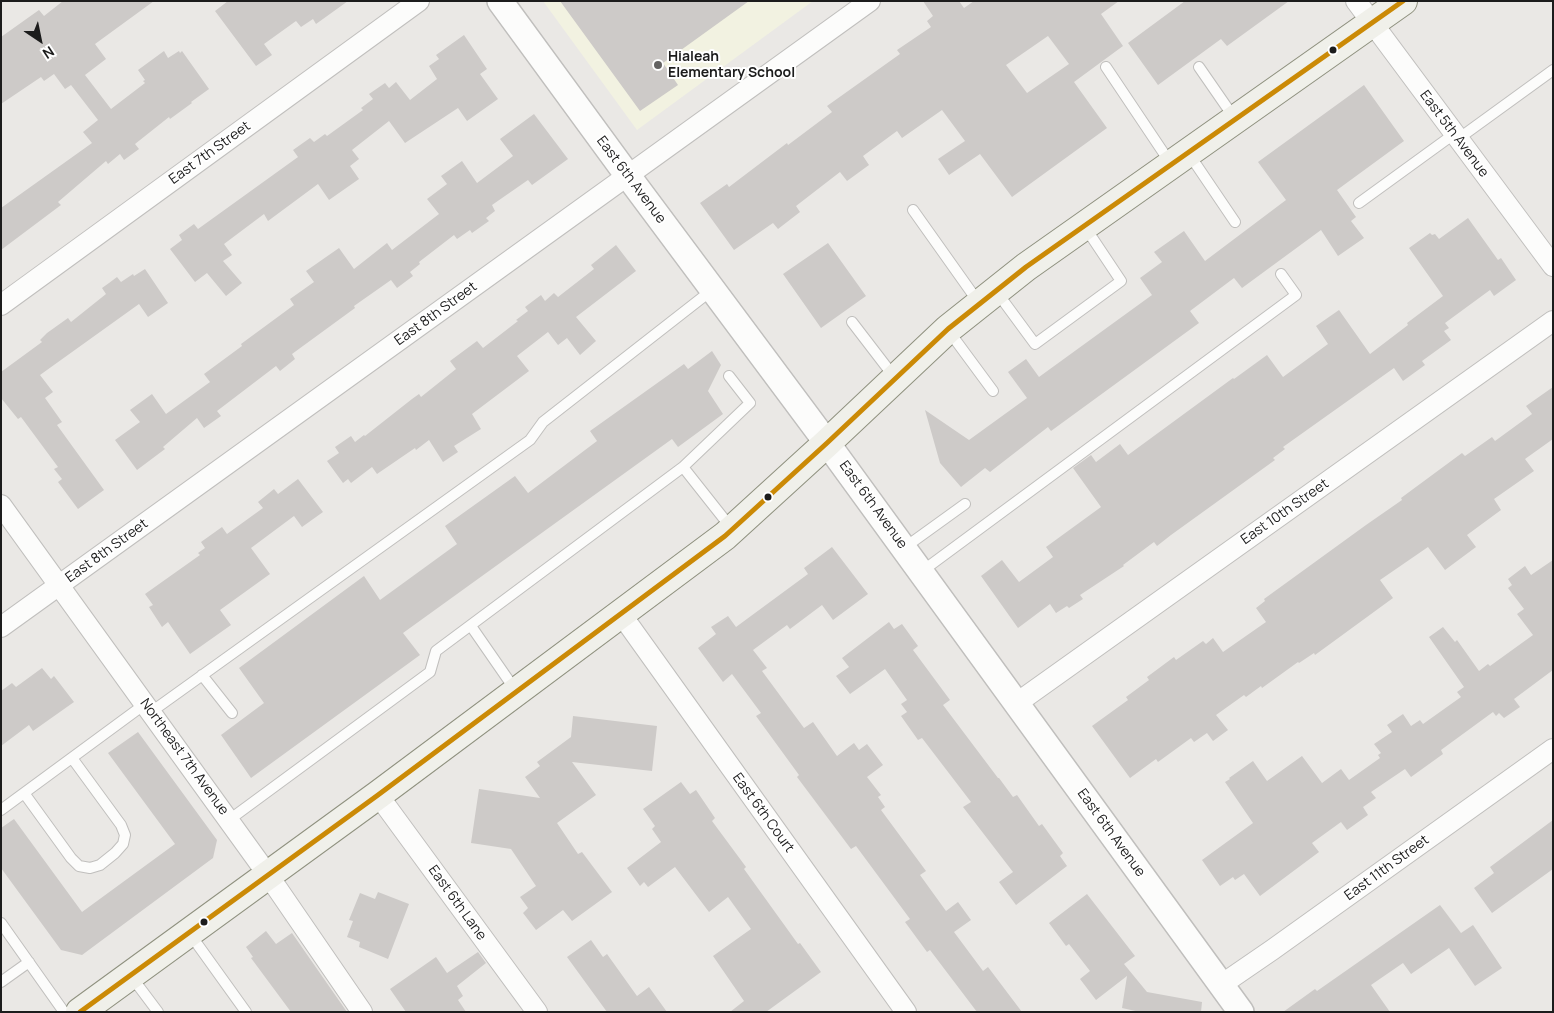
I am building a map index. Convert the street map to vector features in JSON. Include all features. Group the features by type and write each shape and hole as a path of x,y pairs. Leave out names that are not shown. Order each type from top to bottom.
{"main road":[{"path":"80,1012 516,692 732,529 828,443 948,329 1026,267 1403,1"}],"street":[{"name":"East 7th Street","path":"1,305 419,1"},
{"name":"East 6th Avenue","path":"500,1 828,443 1241,1012"},
{"name":"East 8th Street","path":"1,627 870,1"},
{"name":"East 5th Avenue","path":"1356,1 1553,266"},
{"name":"East 10th Street","path":"1017,703 1553,321"},
{"name":"Northeast 7th Avenue","path":"1,505 229,820 362,1012"},
{"name":"East 6th Court","path":"621,614 906,1012"},
{"name":"East 11th Street","path":"1221,985 1553,749"},
{"name":"East 6th Lane","path":"378,794 537,1012"}],"lane":[{"path":"1106,67 1180,159 1235,222"},
{"path":"1199,67 1236,120"},
{"path":"1359,203 1553,70"},
{"path":"913,210 988,297 1035,344 1121,281 1084,226"},
{"path":"921,572 1296,295 1281,274"},
{"path":"1,810 72,758 202,675 530,440 543,422 713,289"},
{"path":"852,322 895,379"},
{"path":"948,329 993,391"},
{"path":"229,820 430,672 436,651 683,467 750,404 729,376"},
{"path":"683,467 732,529"},
{"path":"904,548 965,504"},
{"path":"471,626 516,692"},
{"path":"202,675 232,713"},
{"path":"24,793 70,858 79,866 90,868 100,865 115,854 123,844 125,835 121,825 72,758"},
{"path":"1,923 64,1012"},
{"path":"189,932 246,1012"},
{"path":"1,982 29,962"},
{"path":"130,975 158,1012"}],"shaded area":[{"name":"Hialeah Elementary School","path":"543,1 813,1 637,130"}],"building":[{"path":"63,1 154,1 95,44 106,59 85,75 111,109 145,83 138,70 164,51 168,58 182,51 209,89 135,144 139,149 124,160 120,154 108,164 106,161 58,202 61,205 1,250 1,208 92,143 83,132 98,120 71,85 65,89 54,74 44,81 41,77 1,104 1,37 39,10 44,16"},
{"path":"228,1 348,1 316,24 313,19 301,27 296,21 264,44 272,55 256,66 215,11"},
{"path":"560,1 749,1 663,63 678,85 640,111"},
{"path":"923,1 959,1 964,8 974,1 1119,1 1101,14 1123,46 1074,82 1107,128 1012,197 980,154 949,175 938,159 965,141 942,110 902,138 897,131 863,156 869,165 847,181 840,172 796,206 800,212 778,229 773,223 734,250 700,203 727,184 729,187 832,112 827,106 900,54 897,50 931,27 927,21 933,16","holes":["1048,36 1069,64 1027,93 1006,65"]},
{"path":"1185,1 1289,1 1227,46 1221,39 1158,85 1128,43"},
{"path":"464,35 487,69 480,74 498,99 467,121 458,108 405,143 389,121 352,150 359,159 350,166 359,179 329,200 318,184 268,221 264,214 224,244 232,255 223,261 242,283 226,296 207,273 195,282 170,249 182,240 179,235 194,224 198,229 298,157 293,150 310,138 314,142 325,134 327,136 363,110 361,108 373,99 369,94 385,83 389,88 396,82 410,100 437,79 429,66 439,59 436,55"},
{"path":"1364,85 1404,141 1337,190 1356,217 1351,221 1364,238 1338,256 1321,230 1242,288 1234,278 1190,311 1199,323 1051,431 1048,427 990,472 985,468 961,487 940,463 925,410 969,440 1027,398 1008,372 1026,359 1039,377 1152,295 1140,278 1162,262 1154,252 1184,231 1205,261 1286,200 1258,162"},
{"path":"534,114 568,159 532,185 528,180 492,205 495,211 486,218 489,221 472,233 470,230 457,239 454,235 419,262 420,264 410,272 413,276 397,288 391,280 292,354 295,359 280,371 276,366 217,411 221,416 204,428 197,418 163,447 165,449 137,470 115,440 140,422 130,410 152,394 166,414 210,382 204,374 294,305 290,299 314,282 306,271 339,248 354,269 387,243 392,250 439,214 427,199 447,184 441,176 462,161 477,183 513,156 500,139"},
{"path":"1468,218 1498,260 1501,258 1516,280 1494,296 1490,290 1445,323 1449,328 1444,331 1451,340 1422,361 1425,365 1403,381 1394,368 1283,447 1285,449 1273,458 1275,460 1157,546 1154,542 1124,566 1080,595 1083,599 1069,608 1067,606 1056,613 1050,604 1018,628 981,576 1002,560 1019,582 1053,557 1046,547 1101,507 1073,468 1091,455 1096,462 1120,444 1128,455 1267,355 1283,377 1328,344 1316,326 1339,310 1370,354 1443,296 1409,248 1430,233 1432,235 1435,234 1439,239"},
{"path":"828,243 866,296 821,328 783,274"},
{"path":"616,245 636,271 576,317 596,341 580,355 567,338 558,345 548,332 517,356 529,371 472,414 481,429 454,446 458,452 443,462 429,440 377,474 372,467 351,483 348,479 343,483 327,461 339,453 335,447 351,436 355,442 419,394 421,397 456,369 450,361 477,341 483,348 518,321 516,320 528,311 525,307 541,295 545,301 554,293 558,297 594,269 591,265"},
{"path":"145,269 168,303 148,317 139,304 40,375 53,392 45,398 62,422 57,425 104,490 78,509 58,482 62,479 54,469 58,467 21,417 18,419 1,398 1,372 42,342 40,340 47,333 68,318 71,322 106,294 102,288 117,277 121,282"},
{"path":"712,351 721,365 708,391 723,414 678,447 672,439 403,633 420,655 251,778 221,735 264,703 239,668 364,576 380,600 457,544 445,526 515,476 528,493 597,441 590,431 684,364 688,369"},
{"path":"1553,387 1553,439 1525,459 1534,471 1494,499 1501,510 1467,535 1476,547 1445,570 1428,547 1380,580 1393,598 1315,655 1314,653 1298,662 1262,688 1261,686 1246,697 1244,695 1216,715 1228,730 1213,741 1207,733 1194,742 1191,738 1158,762 1156,759 1130,778 1092,726 1128,700 1126,697 1149,680 1147,677 1174,657 1176,660 1203,641 1206,644 1213,638 1223,652 1266,622 1256,608 1265,601 1264,599 1402,500 1401,498 1462,453 1465,456 1492,437 1495,441 1532,414 1526,406"},
{"path":"298,479 323,512 302,527 294,516 251,548 270,574 220,610 231,625 190,654 168,622 162,627 149,607 153,605 145,594 200,555 198,553 205,548 201,542 222,527 227,534 263,508 258,502 274,489 278,494"},
{"path":"832,547 868,594 833,620 822,605 790,629 787,625 753,650 767,668 762,671 804,728 813,722 837,756 854,743 859,750 867,744 883,765 867,777 881,795 878,797 885,807 881,810 926,871 920,875 946,911 958,902 971,920 954,932 983,971 988,967 1022,1012 977,1012 930,950 927,952 905,922 910,919 856,846 851,849 797,777 799,775 756,716 761,713 732,674 723,682 698,648 716,634 711,627 728,616 736,627 808,574 804,568"},
{"path":"1553,560 1553,670 1514,699 1520,707 1504,718 1499,713 1496,716 1493,712 1441,750 1443,754 1411,777 1405,769 1371,792 1376,798 1363,807 1368,815 1347,830 1341,822 1312,843 1319,852 1260,896 1244,874 1235,880 1233,877 1220,886 1202,860 1253,823 1225,782 1229,778 1253,761 1267,781 1302,756 1322,783 1341,769 1349,780 1380,758 1378,755 1381,753 1374,744 1392,732 1387,725 1403,714 1411,726 1420,720 1423,724 1461,697 1457,692 1464,687 1429,637 1443,627 1455,642 1457,640 1479,671 1488,664 1490,666 1533,635 1517,614 1524,609 1508,588 1512,585 1508,579 1525,566 1531,575"},
{"path":"889,622 894,629 902,624 918,646 913,650 950,700 943,705 1013,797 1017,795 1039,826 1042,824 1063,853 1060,856 1067,866 1016,905 999,882 1013,872 963,807 971,802 922,738 918,740 901,716 907,712 901,704 907,700 885,669 850,694 836,676 849,667 842,658"},
{"path":"42,668 51,679 54,676 74,702 33,731 29,725 1,746 1,691 12,683 16,687"},
{"path":"573,716 657,726 652,771 572,762 596,795 557,823 578,854 582,852 612,892 572,921 563,910 536,930 523,913 528,908 520,897 536,886 511,849 471,843 479,789 540,798 525,777 540,766 537,762 571,737"},
{"path":"138,732 217,840 213,858 82,955 61,950 1,868 1,828 14,819 82,912 175,844 108,753"},
{"path":"681,782 690,794 696,790 715,818 712,821 746,867 744,869 798,944 800,943 821,972 766,1012 730,1012 744,1001 713,956 751,929 728,897 709,912 675,867 648,887 644,882 640,886 627,868 661,842 652,829 655,826 643,809"},
{"path":"1553,820 1553,869 1492,913 1474,888 1494,873 1490,867"},
{"path":"378,892 409,904 388,959 359,947 360,942 347,937 353,921 349,920 360,893 375,899"},
{"path":"1087,894 1135,956 1124,964 1147,992 1202,1002 1201,1012 1140,1012 1122,1008 1127,976 1096,1000 1080,979 1090,971 1069,944 1066,946 1049,923"},
{"path":"1440,905 1461,933 1473,925 1502,968 1475,986 1449,948 1411,974 1403,963 1371,985 1390,1012 1283,1012 1315,989 1317,991"},
{"path":"266,931 276,944 292,933 347,1012 291,1012 251,958 253,957 246,947"},
{"path":"591,940 603,957 607,954 637,996 649,987 667,1012 607,1012 567,957"},
{"path":"478,952 486,963 457,986 463,996 458,1000 466,1012 406,1012 390,989 436,957 447,973"}],"transit line":[{"path":"80,1012 378,795 725,536 948,329 1026,267 1403,1"}],"place":[{"name":"Hialeah Elementary School","path":"658,65"}]}
